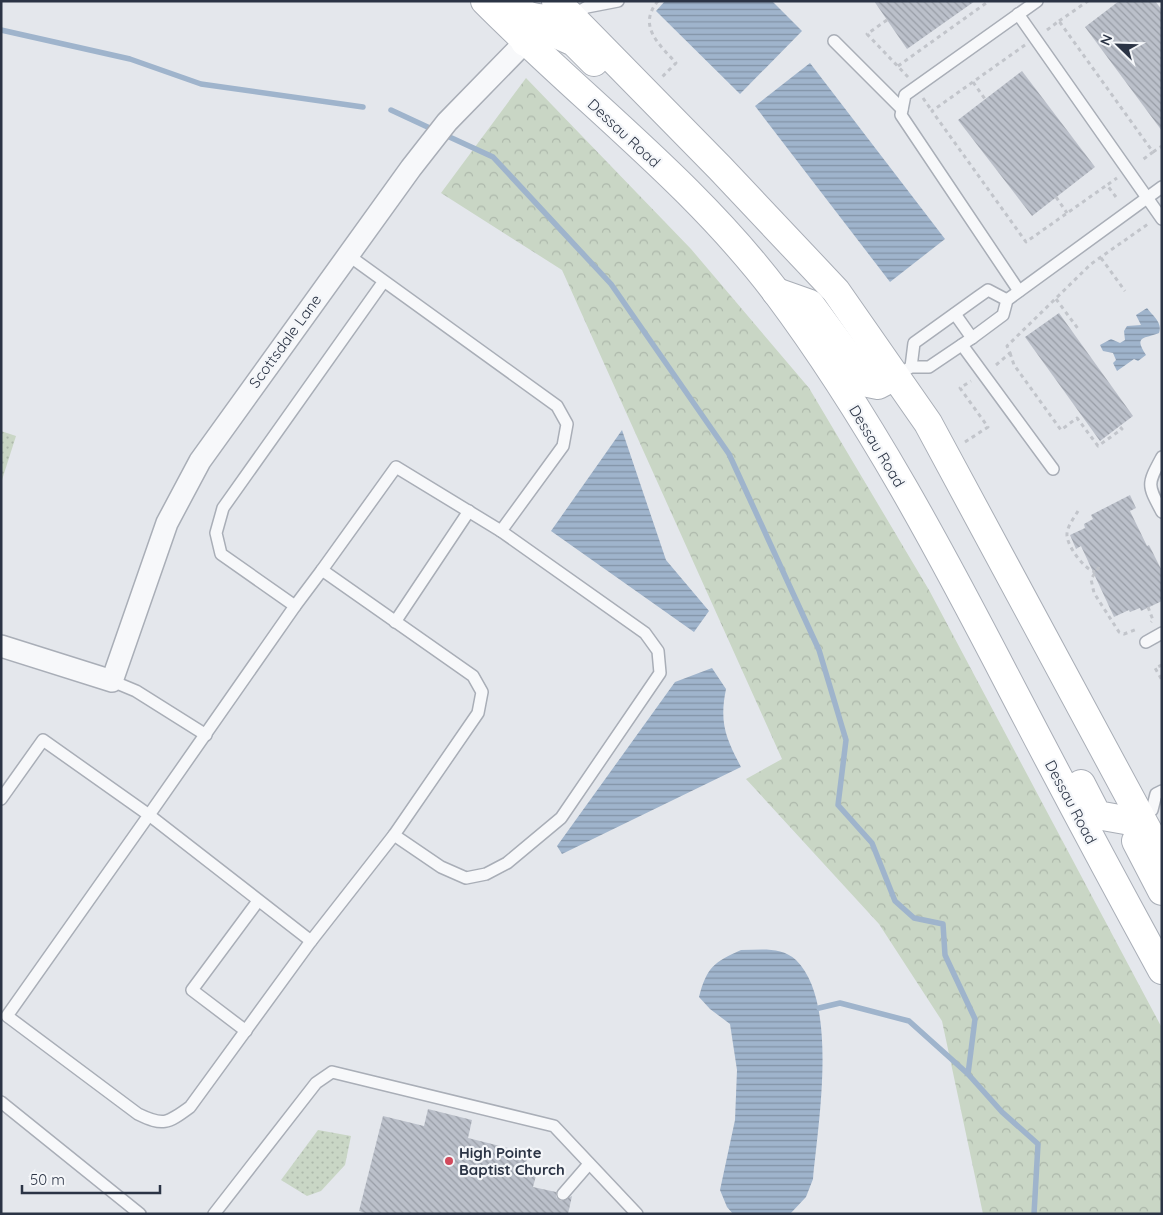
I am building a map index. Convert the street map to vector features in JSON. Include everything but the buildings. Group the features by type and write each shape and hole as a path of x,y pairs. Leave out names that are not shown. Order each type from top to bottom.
{"main road":[{"name":"Dessau Road","path":"485,1 525,42 695,198 776,292 853,404 943,556 1084,826 1162,970"},
{"path":"507,1 525,16 543,20 576,6 654,87 720,168 836,291 903,371 928,423 1151,812 1162,857"},
{"path":"525,42 552,32 574,42 619,86 654,87"},
{"path":"776,292 810,304 868,383 878,385 903,371"},
{"path":"1035,732 1056,738 1097,815 1125,820 1151,812"},
{"path":"1084,826 1134,837 1162,891"}],"street":[{"name":"Scottsdale Lane","path":"112,681 167,523 200,461 411,168 447,122 503,62 525,42"},
{"path":"1,646 112,681"}],"lane":[{"path":"576,6 618,1"},
{"path":"1019,290 901,115 905,95 1037,1"},
{"path":"1018,14 1148,197 1157,220"},
{"path":"834,41 902,109"},
{"path":"903,371 929,367 967,341 1003,315 1007,300 1019,290 1162,187"},
{"path":"348,255 557,406 567,424 563,446 502,531"},
{"path":"295,606 220,554 216,533 223,508 384,281"},
{"path":"903,371 914,343 988,290 1007,300"},
{"path":"955,314 967,341 1053,469"},
{"path":"1162,457 1149,480 1151,492 1162,512"},
{"path":"322,570 473,676 482,692 478,713 394,835 311,941 190,1107 174,1119 157,1123 138,1114 4,1013 149,815 295,606 396,467 502,531 645,633 658,651 660,673 561,818 507,863 486,874 466,878 441,867 394,835"},
{"path":"395,622 469,511"},
{"path":"1146,642 1162,633"},
{"path":"112,681 136,691 206,735"},
{"path":"1,799 43,740 149,815 311,941"},
{"path":"1151,812 1156,794 1162,791"},
{"path":"246,1030 192,990 258,901"},
{"path":"214,1214 316,1083 332,1072 554,1126 637,1214"},
{"path":"1,1102 140,1214"},
{"path":"563,1194 589,1164"}],"path":[{"path":"654,87 676,63 656,40 651,31 649,18 652,9 658,1"},
{"path":"898,66 989,1"},
{"path":"1046,30 1088,1"},
{"path":"887,20 867,34 908,77"},
{"path":"1059,21 1153,152"},
{"path":"932,111 1028,43"},
{"path":"973,82 985,99"},
{"path":"923,98 1026,242 1121,175"},
{"path":"1141,161 1162,146"},
{"path":"1107,185 1116,197"},
{"path":"1056,197 1067,213"},
{"path":"1119,426 1122,429 1098,446 1077,418 1061,430 1014,365 1007,346 1101,258 1157,220"},
{"path":"1101,258 1125,291"},
{"path":"1056,299 1079,330"},
{"path":"996,365 1010,353"},
{"path":"966,442 988,427 960,388 974,379"},
{"path":"1078,511 1067,532 1067,538 1080,562 1086,569 1095,572"},
{"path":"1099,567 1091,584 1094,594 1119,632 1130,633 1153,620 1148,607"},
{"path":"1162,665 1156,668 1162,680"}],"green space":[{"path":"526,78 691,249 809,388 929,590 1162,1028 1162,1214 983,1214 942,1021 879,924 746,779 782,759 562,270 441,193"},
{"path":"1,431 16,436 1,483"},
{"path":"318,1130 351,1136 345,1165 321,1191 307,1196 281,1180"}],"water":[{"path":"665,1 772,1 802,31 740,94 656,11"},
{"path":"810,63 945,239 890,282 755,106"},
{"path":"1147,308 1159,323 1159,333 1142,339 1142,349 1146,355 1138,361 1134,359 1117,371 1113,363 1116,360 1113,353 1103,351 1100,345 1111,339 1120,343 1125,340 1124,331 1127,326 1141,325 1136,315"},
{"path":"622,430 666,560 709,611 694,632 551,531"},
{"path":"712,668 726,689 723,711 725,730 741,767 562,854 557,846 675,682"},
{"path":"741,950 777,951 796,960 809,979 818,1004 822,1033 822,1065 821,1097 813,1179 806,1197 790,1214 733,1214 727,1207 720,1190 735,1120 737,1070 730,1024 710,1009 699,997 705,979 713,967 724,958"}],"waterway":[{"path":"1,30 130,59 201,84 363,107"},
{"path":"391,110 434,130"},
{"path":"443,134 493,157 611,284 729,454 819,650 846,740 838,805 872,843 895,901 914,918 943,924 945,955 975,1019 968,1074 1002,1112 1038,1144 1034,1214"},
{"path":"819,1008 840,1003 909,1021 968,1074"}],"place":[{"name":"High Pointe Baptist Church","path":"449,1161"}]}
